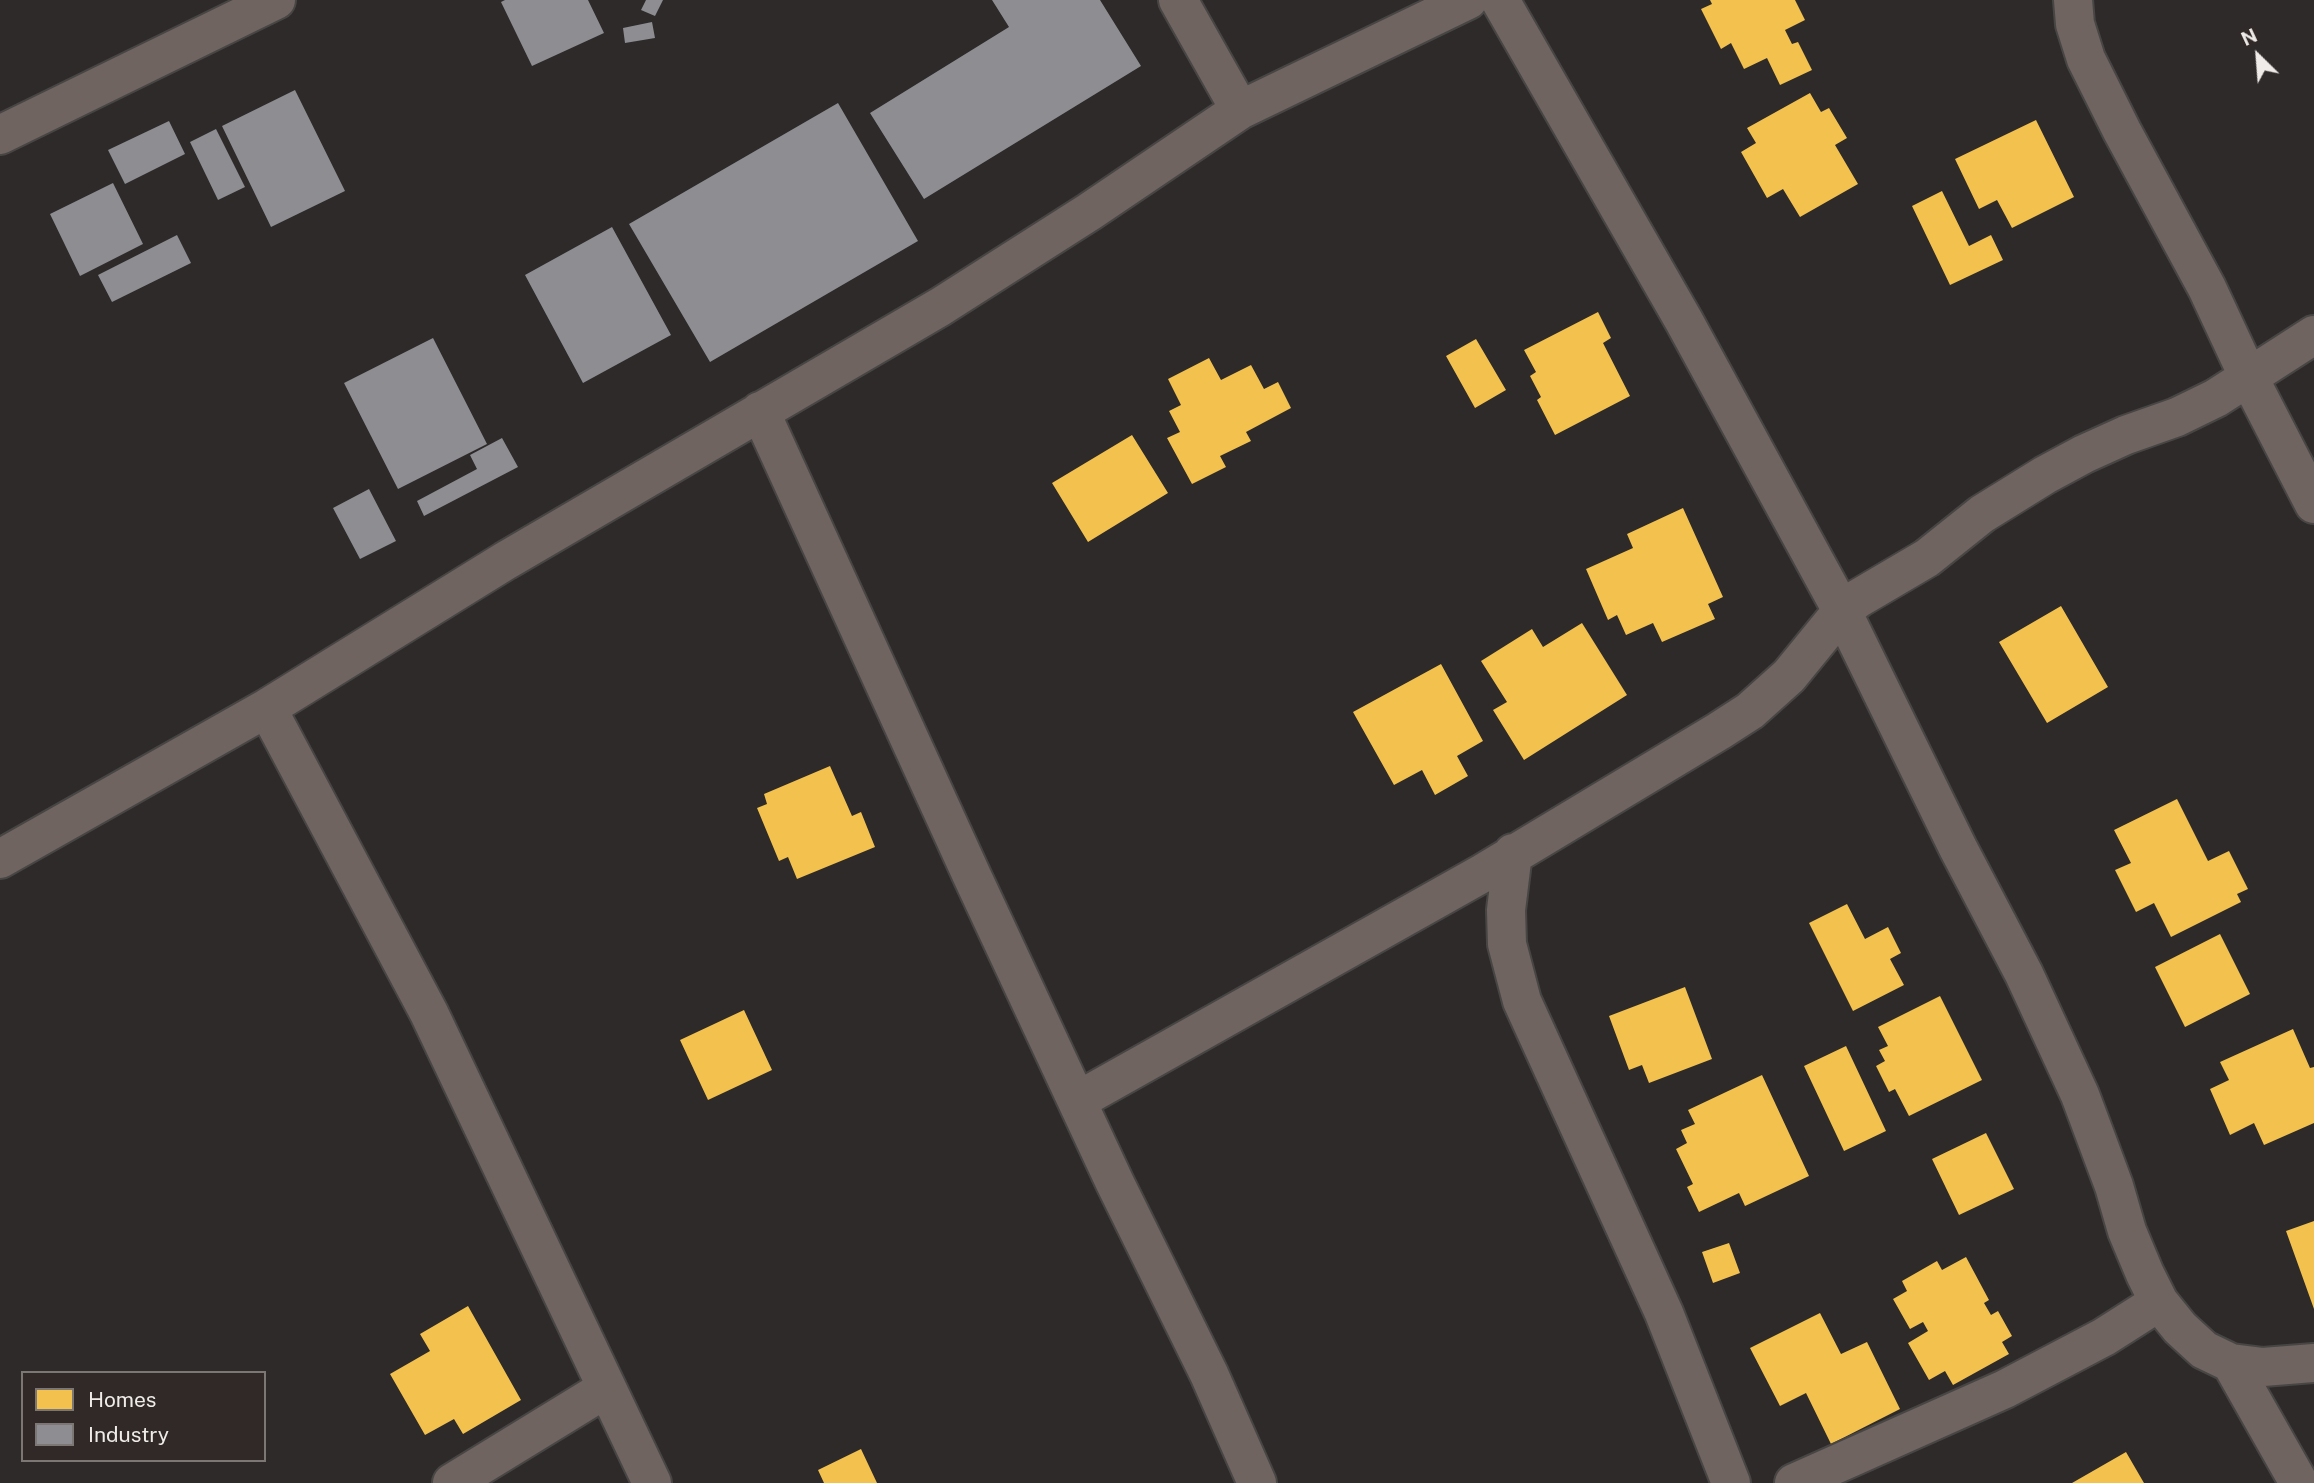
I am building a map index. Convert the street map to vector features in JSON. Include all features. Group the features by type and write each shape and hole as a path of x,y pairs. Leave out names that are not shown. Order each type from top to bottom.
{"street":[{"path":"0,135 276,0"},
{"path":"1178,0 1240,110"},
{"path":"0,859 267,708 505,561 1009,265 1240,110 1468,0"},
{"path":"1500,0 1684,321 1842,611 1958,848 2024,974 2096,1136 2127,1231 2159,1302 2180,1328 2204,1350 2231,1363 2263,1367 2314,1363"},
{"path":"2073,0 2075,24 2087,59 2122,131 2207,288 2248,376 2314,504"},
{"path":"1077,1101 1513,853 1719,732 1750,711 1789,676 1842,611 1927,558 1982,514 2045,475 2094,450 2177,417 2216,398 2314,335"},
{"path":"760,411 1077,1101 1209,1374 1257,1483"},
{"path":"267,708 429,1013 652,1483"},
{"path":"1513,853 1506,910 1507,944 1522,1001 1664,1313 1731,1483"},
{"path":"1794,1483 2017,1384 2104,1337 2159,1302"},
{"path":"2231,1363 2299,1483"},
{"path":"452,1483 607,1388"}],"building: Homes":[{"path":"1710,0 1795,0 1805,20 1785,30 1792,44 1798,42 1812,70 1780,85 1767,58 1744,69 1731,43 1721,49 1701,9 1712,4"},
{"path":"1810,93 1821,112 1829,108 1847,138 1835,145 1858,184 1800,217 1783,189 1767,198 1741,152 1756,143 1747,128"},
{"path":"2036,120 2074,197 2012,228 1997,200 1979,209 1955,159"},
{"path":"1942,191 1969,246 1991,235 2003,260 1950,285 1912,206"},
{"path":"1598,312 1611,338 1603,343 1630,396 1555,435 1537,400 1541,397 1530,376 1536,372 1524,350"},
{"path":"1476,339 1506,390 1475,408 1446,356"},
{"path":"1209,358 1221,380 1251,365 1264,389 1278,382 1291,408 1246,432 1251,441 1220,456 1226,467 1192,484 1167,438 1180,432 1169,411 1181,405 1168,379"},
{"path":"1132,435 1168,493 1088,542 1052,483"},
{"path":"1683,508 1723,597 1708,604 1715,619 1662,642 1653,623 1626,635 1617,615 1608,620 1586,569 1633,548 1627,534"},
{"path":"2061,606 2108,687 2047,723 1999,642"},
{"path":"1582,623 1627,695 1524,760 1493,710 1507,702 1481,661 1532,629 1543,647"},
{"path":"1441,664 1483,741 1457,756 1468,776 1435,795 1422,770 1394,785 1353,712"},
{"path":"830,766 852,816 861,812 875,847 797,879 788,857 779,861 757,808 767,804 764,794"},
{"path":"2177,799 2208,861 2229,851 2248,889 2237,894 2241,902 2171,937 2154,903 2136,912 2115,870 2131,863 2114,830"},
{"path":"1847,904 1865,939 1888,927 1901,953 1890,959 1904,985 1853,1011 1809,923"},
{"path":"2220,934 2250,994 2185,1027 2155,967"},
{"path":"1685,987 1712,1059 1649,1083 1642,1065 1629,1070 1609,1016"},
{"path":"1940,996 1982,1080 1909,1116 1895,1089 1889,1092 1876,1066 1885,1061 1879,1050 1888,1046 1878,1027"},
{"path":"744,1010 772,1070 708,1100 680,1040"},
{"path":"2293,1029 2310,1068 2314,1067 2314,1123 2264,1145 2254,1123 2230,1135 2210,1089 2229,1080 2220,1062"},
{"path":"1846,1046 1886,1131 1844,1151 1804,1066"},
{"path":"1762,1075 1809,1176 1745,1206 1739,1193 1699,1212 1687,1187 1693,1184 1676,1149 1687,1143 1681,1130 1695,1124 1688,1110"},
{"path":"1986,1133 2014,1189 1959,1215 1932,1159"},
{"path":"2314,1221 2314,1309 2286,1231"},
{"path":"1729,1243 1740,1273 1713,1283 1702,1252"},
{"path":"1966,1257 1989,1300 1984,1303 1991,1315 1998,1311 2012,1336 2002,1342 2009,1354 1953,1385 1945,1371 1929,1380 1908,1343 1928,1331 1923,1322 1910,1329 1893,1299 1907,1291 1902,1281 1937,1261 1942,1270"},
{"path":"468,1306 521,1400 463,1434 454,1419 425,1435 390,1374 430,1351 420,1334"},
{"path":"1820,1313 1841,1354 1867,1342 1900,1409 1831,1444 1806,1393 1780,1406 1750,1348"},
{"path":"861,1449 877,1483 824,1483 818,1470"},
{"path":"2126,1452 2144,1483 2072,1483"}],"building: Industry":[{"path":"588,0 604,33 532,66 501,2"},
{"path":"646,0 663,0 655,16 641,10"},
{"path":"992,0 1100,0 1141,66 924,199 870,113 1009,27"},
{"path":"652,22 655,38 625,43 623,28"},
{"path":"295,90 345,191 271,227 222,126"},
{"path":"838,103 918,241 710,362 629,224"},
{"path":"169,121 185,154 125,184 108,150"},
{"path":"216,129 245,187 218,200 190,142"},
{"path":"113,183 143,244 80,276 50,214"},
{"path":"612,227 671,335 583,383 525,275"},
{"path":"177,235 191,263 112,302 98,275"},
{"path":"433,338 487,444 398,489 344,383"},
{"path":"502,438 518,467 424,516 417,501 477,469 470,455"},
{"path":"369,489 396,541 360,559 333,508"}]}
